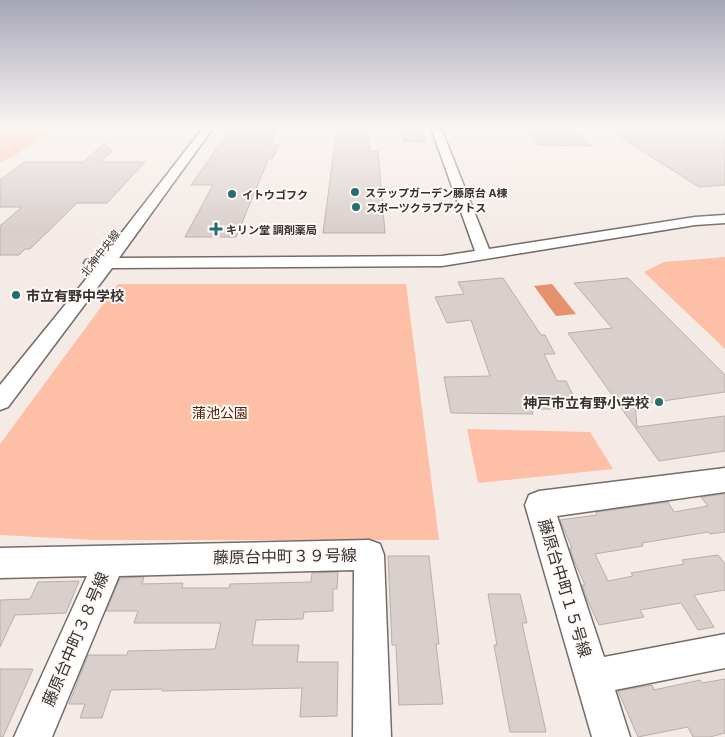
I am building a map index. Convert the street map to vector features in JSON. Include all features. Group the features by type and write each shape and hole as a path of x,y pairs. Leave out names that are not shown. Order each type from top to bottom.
{"street":[{"name":"北神中央線","path":"0,401 175,162"},
{"path":"100,263 180,162"},
{"path":"449,162 484,255"},
{"path":"100,263 442,261 694,221 725,219"},
{"name":"北神中央線","path":"0,377 100,263"},
{"name":"藤原台中町１５号線","path":"611,737 539,505 725,480"},
{"name":"藤原台中町３９号線","path":"110,560 369,554 372,737"},
{"name":"藤原台中町３８号線","path":"0,563 110,560 33,737"},
{"path":"592,678 725,651"}],"green space":[{"path":"725,257 725,349 644,272 664,262"},
{"name":"蒲池公園","path":"118,284 406,284 439,540 93,540 0,535 0,444"},
{"path":"467,429 590,432 613,469 478,483"}],"shaded area":[{"path":"552,284 576,314 556,316 534,286"}],"building":[{"path":"24,162 145,162 107,203 77,203 30,249 25,249 19,255 0,255 0,226 22,207 0,207 0,180"},
{"path":"207,162 267,162 236,237 185,237 213,185 191,185"},
{"name":"ステップガーデン藤原台 A棟","path":"332,162 379,162 385,233 323,233"},
{"path":"660,162 725,162 725,185 699,187"},
{"path":"503,278 541,335 545,335 555,354 544,354 557,381 566,381 580,409 531,409 533,414 451,413 444,377 490,376 471,320 447,323 435,297 464,294 458,282"},
{"path":"628,278 725,375 725,392 635,405 637,427 725,416 725,451 659,461 568,333 612,328 574,283"},
{"path":"725,494 725,532 710,534 708,532 642,543 643,546 595,554 608,581 633,576 631,573 684,564 682,560 718,555 725,564 725,590 694,595 714,627 698,630 681,603 640,610 644,617 599,625 587,599 582,585 585,585 573,558 570,548 572,548 560,520 597,515 596,512 668,502 674,512 708,506 701,497"},
{"path":"388,556 429,556 439,644 436,644 443,704 399,705 396,645 392,645"},
{"path":"338,572 337,589 333,589 333,611 304,612 303,619 256,620 252,645 299,645 297,662 338,662 337,716 300,717 302,688 162,691 162,689 111,690 102,718 80,718 85,704 69,704 88,655 127,655 128,651 215,649 221,623 134,623 138,611 106,611 120,578 144,577 142,584 183,583 182,588 229,588 230,584 311,582 312,573"},
{"path":"79,581 66,613 15,615 0,647 0,600 30,599 38,582"},
{"path":"488,594 520,594 527,623 522,623 546,732 510,732 494,645 497,645"},
{"path":"0,669 33,669 3,737 0,737"},
{"path":"725,679 725,733 710,737 693,737 688,727 638,737 618,691 652,685 654,690 700,680 702,683"}],"place":[{"name":"ステップガーデン藤原台 A棟","path":"355,192"},
{"name":"イトウゴフク","path":"232,194"},
{"name":"スポーツクラブアクトス","path":"356,207"},
{"name":"キリン堂 調剤薬局","path":"216,229"},
{"name":"市立有野中学校","path":"16,295"},
{"name":"神戸市立有野小学校","path":"659,402"}]}
